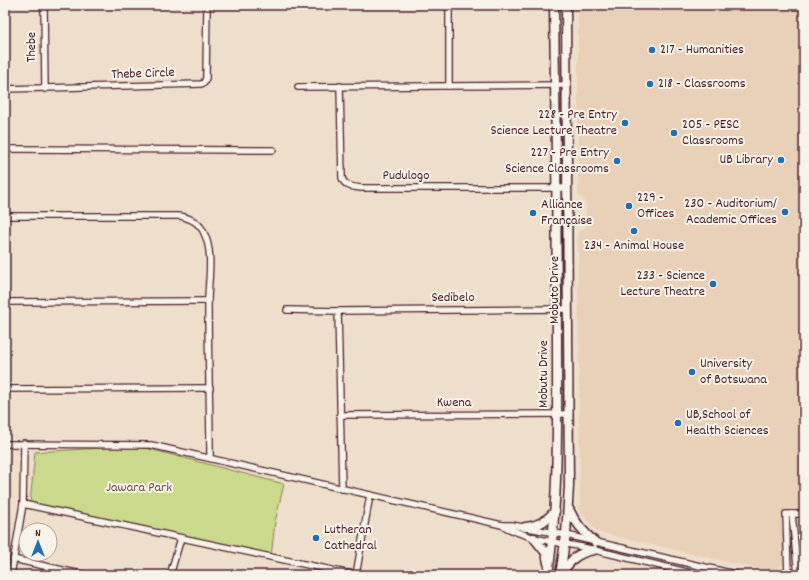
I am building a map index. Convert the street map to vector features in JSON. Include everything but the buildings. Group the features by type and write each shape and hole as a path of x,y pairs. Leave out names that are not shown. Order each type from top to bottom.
{"main road":[{"name":"Mobutu Drive","path":"548,572 555,510 557,415 554,5"},
{"name":"Mobuto Drive","path":"560,575 568,506 566,5"},
{"path":"556,207 568,207"},
{"path":"560,575 575,557 595,546 572,517 568,506"},
{"path":"525,527 534,527 549,518 555,510"},
{"path":"534,538 546,553 548,572"}],"street":[{"name":"Thebe","path":"44,5 45,89"},
{"name":"Thebe Circle","path":"5,89 45,89 204,83 206,78 207,5"},
{"path":"449,86 450,5"},
{"path":"298,87 567,85"},
{"name":"Pudulogo","path":"340,86 342,178 346,185 362,188 567,188"},
{"path":"5,149 273,150"},
{"path":"5,216 180,216 187,217 199,225 204,231 207,239 209,259 208,301 210,458"},
{"path":"5,302 208,301"},
{"name":"Sedibelo","path":"287,310 568,309"},
{"path":"338,311 342,489"},
{"path":"5,390 210,388"},
{"name":"Kwena","path":"340,415 568,414"},
{"path":"5,444 144,444 502,525 512,525 553,532 565,539 595,546 739,575"},
{"path":"10,575 23,504 24,444"},
{"path":"23,504 355,575 370,495"},
{"path":"789,514 804,514"},
{"path":"788,575 789,514"},
{"path":"789,514 798,575"},
{"path":"502,525 511,530 534,538 552,542 565,539 699,575"},
{"path":"170,575 181,538"},
{"path":"14,559 85,575"}],"shaded area":[{"name":"University of Botswana","path":"578,5 804,5 804,573 781,565 776,573 597,532 580,511 578,233 586,227 586,206 585,202 578,195"}],"green space":[{"name":"Jawara Park","path":"138,446 284,484 275,522 271,557 30,504 35,452"}],"place":[{"name":"217 - Humanities","path":"652,50"},
{"name":"218 - Classrooms","path":"650,84"},
{"name":"228 - Pre Entry Science Lecture Theatre","path":"625,123"},
{"name":"205 - PESC Classrooms","path":"674,133"},
{"name":"UB Library","path":"781,160"},
{"name":"227 - Pre Entry Science Classrooms","path":"617,161"},
{"name":"229 - Offices","path":"629,206"},
{"name":"230 - Auditorium/ Academic Offices","path":"785,212"},
{"name":"Alliance Française","path":"533,213"},
{"name":"234 - Animal House","path":"634,231"},
{"name":"233 - Science Lecture Theatre","path":"713,284"},
{"name":"University of Botswana","path":"692,372"},
{"name":"UB,School of Health Sciences","path":"678,423"},
{"name":"Lutheran Cathedral","path":"316,538"}]}
